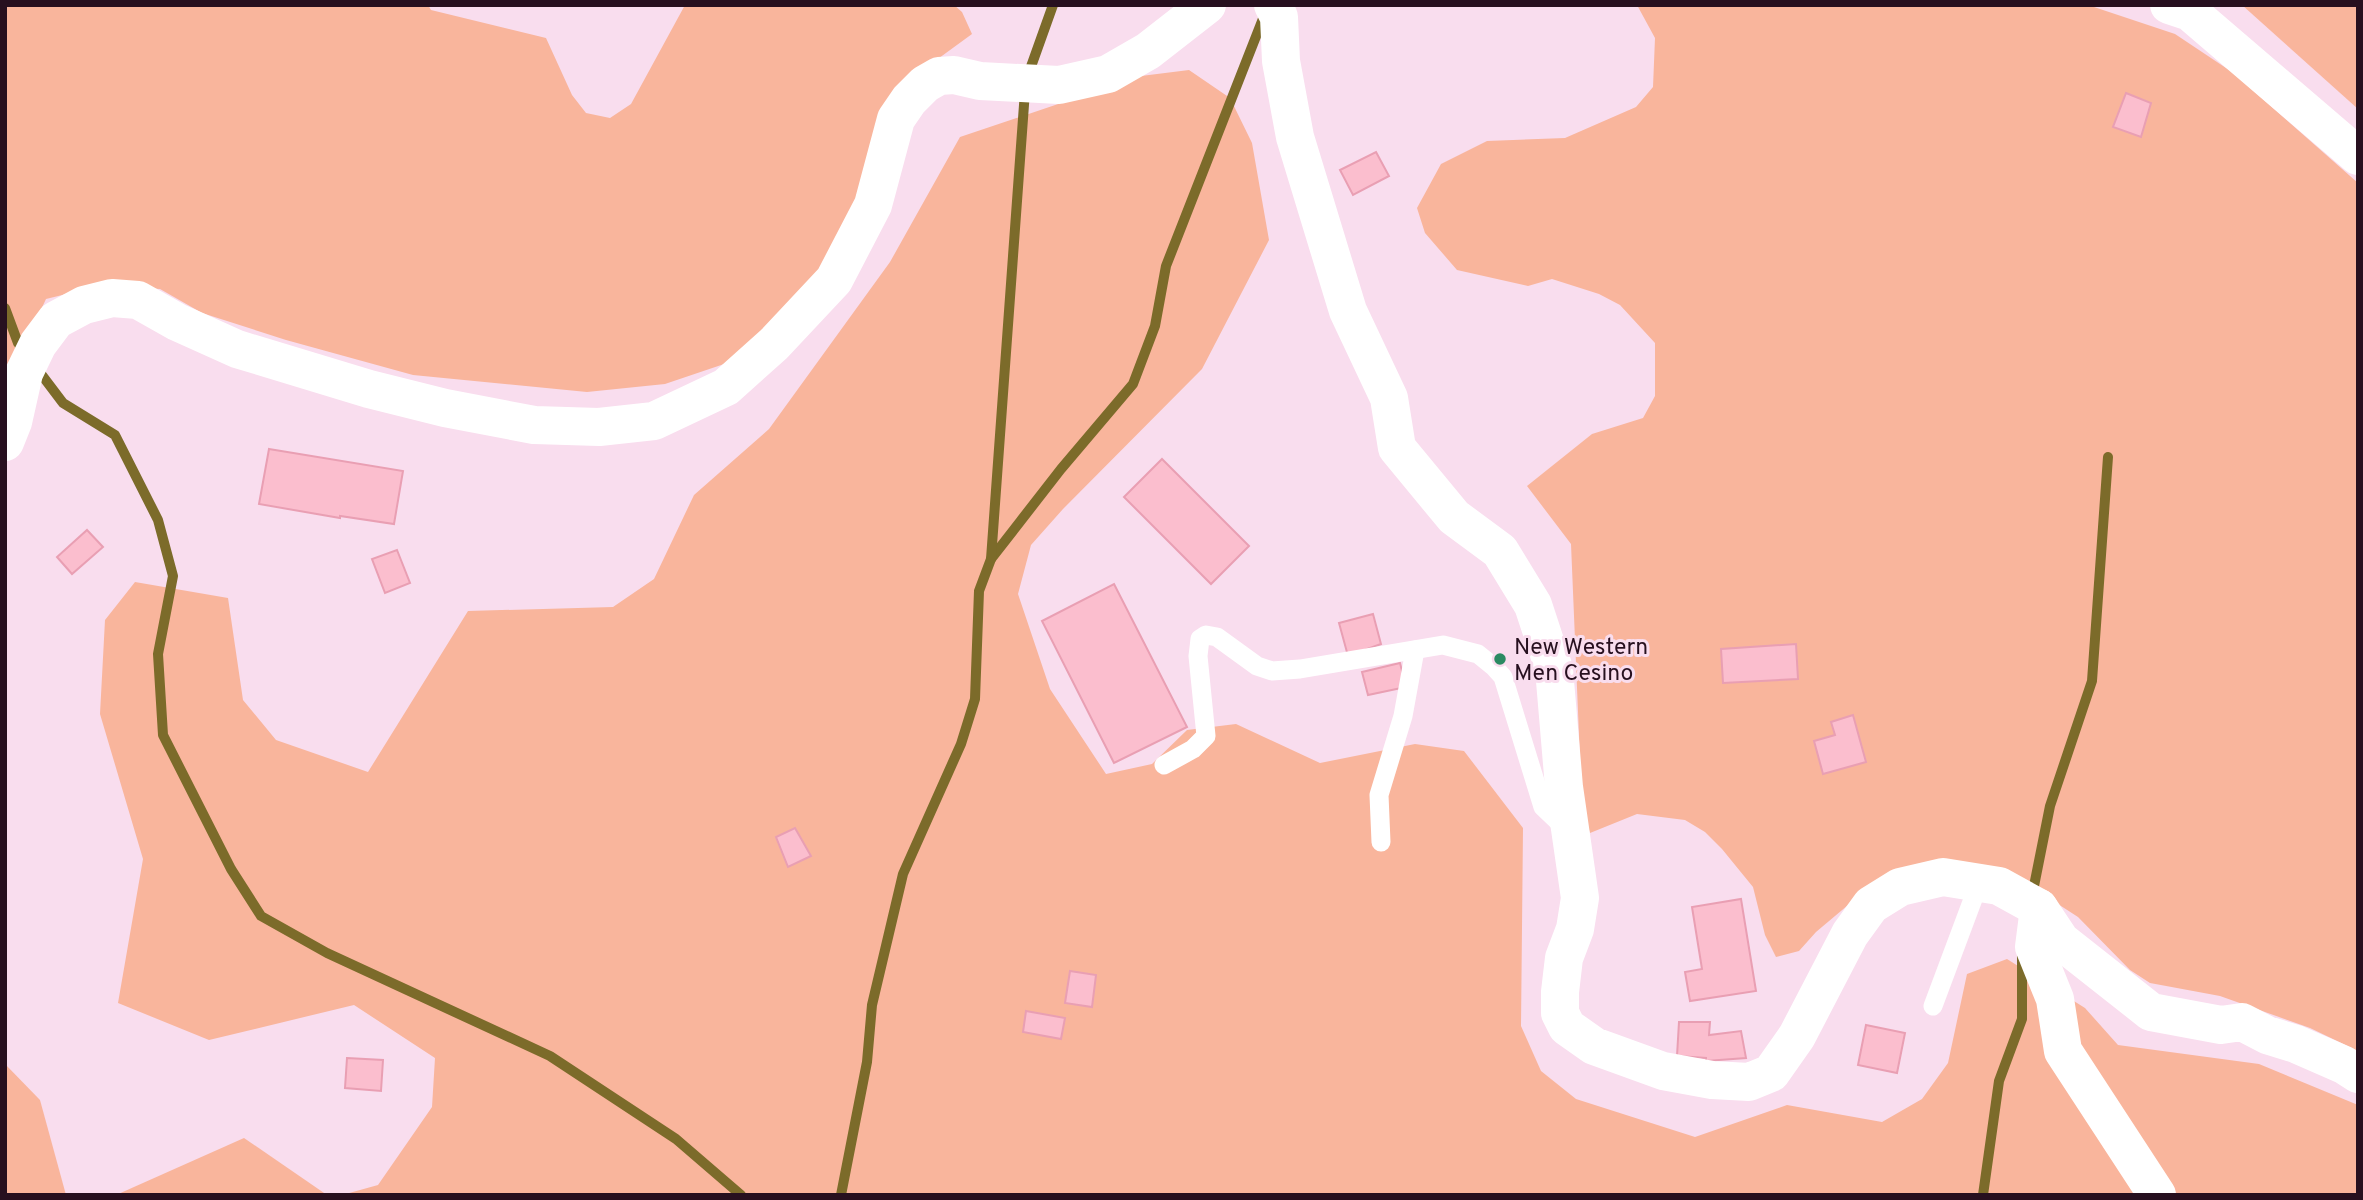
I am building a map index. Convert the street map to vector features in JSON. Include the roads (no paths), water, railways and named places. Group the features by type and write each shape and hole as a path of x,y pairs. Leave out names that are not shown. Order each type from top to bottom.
{"street":[{"path":"5,442 13,422 24,373 38,344 56,320 84,304 112,298 138,300 177,322 237,349 369,389 445,408 534,425 599,428 654,421 726,387 774,344 834,280 873,205 896,119 909,100 925,84 939,76 954,75 980,81 1059,85 1108,75 1148,51 1207,5"},
{"path":"1273,5 1279,17 1281,61 1295,137 1349,311 1389,398 1397,447 1454,517 1500,551 1533,605 1554,669 1569,832 1580,898 1575,929 1564,958 1560,992 1560,1013 1567,1027 1594,1046 1663,1071 1712,1080 1749,1082 1770,1073 1797,1036 1850,934 1871,905 1900,887 1943,877 1999,887 2039,908 2061,942 2151,1012 2221,1024 2242,1022 2267,1035 2296,1044 2344,1065 2358,1074"},
{"path":"2169,5 2190,12 2358,156"},
{"path":"2039,908 2034,947 2055,999 2063,1051 2157,1195"}],"lane":[{"path":"1164,765 1193,749 1206,736 1198,656 1200,639 1206,635 1217,637 1256,666 1272,671 1300,669 1443,645 1478,654 1503,677 1543,807 1569,832"},
{"path":"1381,842 1379,795 1403,716 1415,650"},
{"path":"1933,1006 1979,883"}],"waterway":[{"path":"1028,75 1053,5"},
{"path":"991,559 1061,469 1133,384 1155,326 1166,266 1264,16"},
{"path":"841,1195 867,1062 872,1005 903,874 961,744 975,699 979,591 991,559 1025,91"},
{"path":"5,308 18,343 26,353"},
{"path":"35,366 63,403 115,435 158,520 173,576 158,654 163,735 231,869 261,916 327,953 550,1056 676,1139 741,1195"},
{"path":"2032,896 2050,806 2092,681 2108,457"},
{"path":"1983,1195 1999,1081 2022,1019 2022,957"}],"place":[{"name":"New Western Men Cesino","path":"1500,659"}]}
